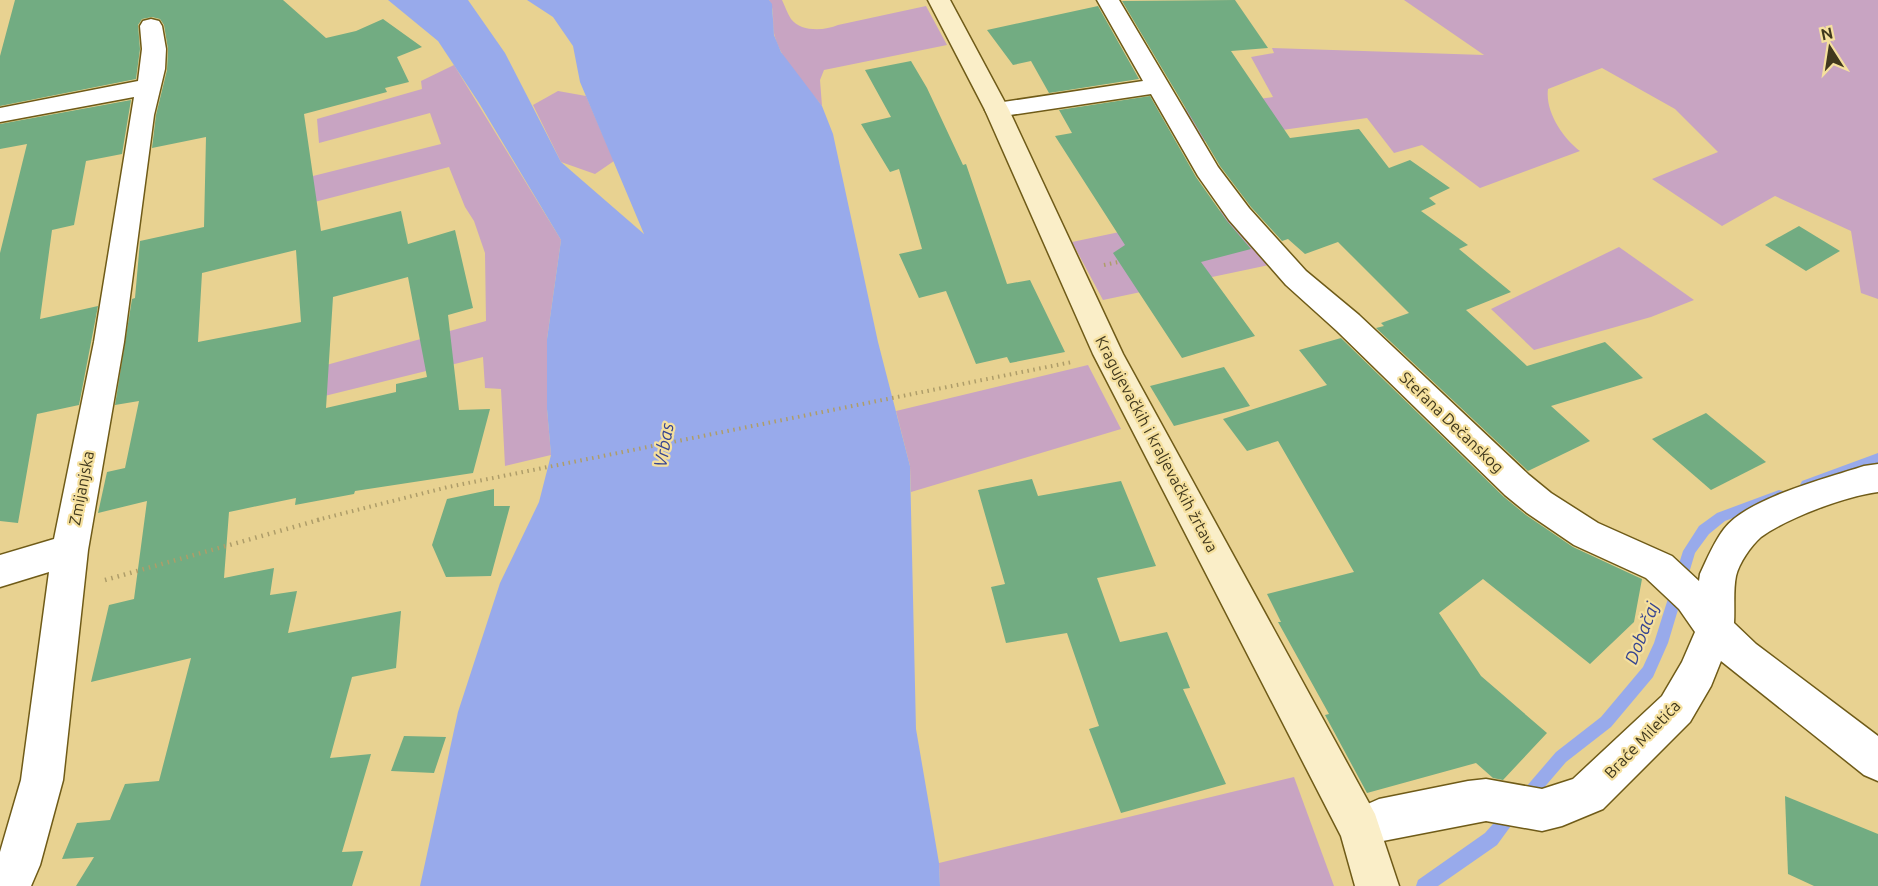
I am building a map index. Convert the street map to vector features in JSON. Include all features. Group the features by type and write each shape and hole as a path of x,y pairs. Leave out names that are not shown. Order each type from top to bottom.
{"street":[{"name":"Kragujevačkih i kraljevačkih žrtava","path":"939,0 997,110 1108,354 1360,829 1377,886"},
{"name":"Stefana Dečanskog","path":"1108,0 1223,194 1296,278 1348,323 1498,468 1539,503 1586,534 1659,567 1692,598 1715,630 1742,656 1878,761"},
{"name":"Zmijanjska","path":"9,886 18,865 42,780 70,550 109,342 147,87 154,59 151,26"},
{"path":"997,110 1157,86"},
{"path":"0,115 147,87"},
{"name":"Braće Miletića","path":"1360,829 1379,820 1468,802 1486,800 1517,806 1552,808 1588,794 1676,709 1697,673 1715,630 1718,574 1737,539 1749,527 1786,507 1864,480 1878,478"},
{"path":"0,572 70,550"}],"path":[{"path":"66,591 297,525 448,487 965,385 1108,354"}],"shaded area":[{"path":"769,0 782,0 795,23 813,29 926,6 947,45 824,70 820,80 822,106 778,46"},
{"path":"1404,0 1878,0 1878,299 1861,293 1851,231 1775,196 1722,226 1652,179 1718,152 1675,109 1602,68 1548,89 1549,107 1556,124 1580,151 1480,188 1422,145 1394,153 1367,118 1199,142 1179,109 1273,97 1251,57 1274,53 1272,48 1484,55"},
{"path":"454,65 561,240 547,339 547,409 551,455 505,466 501,389 485,388 483,357 288,405 290,375 486,321 485,253 474,221 465,207 449,167 307,204 305,178 441,144 430,113 319,143 317,119 422,89 421,81"},
{"path":"558,91 586,96 614,161 595,174 561,162 533,105"},
{"path":"1224,210 1269,265 1103,300 1072,242"},
{"path":"1619,247 1694,300 1651,317 1534,350 1491,309"},
{"path":"1088,365 1121,429 911,492 910,466 896,411"},
{"path":"1294,777 1334,886 940,886 939,863"}],"water":[{"name":"Vrbas","path":"388,0 468,0 505,53 561,162 644,234 580,82 573,46 553,17 527,0 769,0 772,4 774,35 781,52 822,106 833,134 878,342 910,466 916,729 939,863 940,886 420,886 458,712 500,583 539,502 551,455 547,409 547,339 561,240 479,103 438,41"}],"building":[{"path":"15,0 283,0 326,38 356,31 383,19 422,47 397,57 409,82 385,88 387,92 304,114 321,231 401,211 408,244 455,230 473,308 448,315 459,410 490,409 473,473 355,491 354,494 295,505 296,498 229,512 224,578 274,568 270,595 297,591 288,633 401,611 396,668 352,677 330,758 371,754 342,852 363,851 352,886 76,886 94,857 62,859 77,823 110,820 125,784 159,781 191,658 91,682 109,605 134,599 147,501 98,513 107,472 125,468 139,401 115,405 132,299 135,298 140,241 204,227 206,137 152,148 156,115 167,70 168,49 164,25 160,19 152,17 142,19 138,25 140,49 136,79 0,106 0,56","holes":["296,250 301,322 198,342 202,273","408,277 427,377 396,384 396,392 326,408 333,297"]},
{"path":"1235,0 1268,48 1231,51 1290,138 1359,129 1389,168 1410,160 1450,188 1429,198 1436,204 1421,211 1468,245 1459,249 1511,292 1466,310 1527,366 1605,342 1643,378 1551,406 1590,441 1528,471 1376,328 1384,326 1381,323 1409,313 1338,242 1305,254 1288,239 1282,241 1251,207 1220,166 1122,1"},
{"path":"1098,6 1139,79 1049,93 1031,61 1013,65 987,30"},
{"path":"911,61 927,88 963,165 966,164 1007,284 1030,280 1065,352 1010,363 1007,357 976,364 946,291 919,298 899,254 922,249 899,169 890,172 861,124 891,117 865,70"},
{"path":"1150,96 1196,177 1227,221 1251,249 1201,262 1255,336 1182,358 1113,253 1125,245 1055,136 1072,133 1059,110"},
{"path":"131,100 122,154 86,161 74,225 52,230 40,319 98,306 79,405 37,414 18,523 0,521 0,253 27,144 0,149 0,124"},
{"path":"1799,226 1840,251 1806,271 1765,245"},
{"path":"1341,338 1504,497 1526,515 1573,547 1642,579 1634,622 1590,664 1483,579 1439,613 1481,676 1547,733 1503,780 1493,778 1476,763 1367,793 1325,715 1329,714 1278,622 1281,622 1267,594 1354,572 1278,441 1247,451 1223,419 1327,385 1299,350"},
{"path":"1224,367 1250,406 1174,426 1150,386"},
{"path":"1706,413 1766,462 1711,490 1652,439"},
{"path":"1032,479 1038,496 1121,481 1156,566 1097,578 1120,642 1167,632 1190,688 1183,689 1226,784 1121,813 1089,729 1099,726 1067,633 1006,643 991,587 1005,584 978,490"},
{"path":"494,489 494,506 510,506 491,576 446,577 432,545 447,499"},
{"path":"404,736 446,737 434,773 391,771"},
{"path":"1785,796 1878,834 1878,886 1814,886 1788,874"}],"waterway":[{"name":"Dobačaj","path":"1806,485 1878,458"},
{"name":"Dobačaj","path":"1525,799 1561,757 1606,722 1648,672 1661,643 1689,551 1704,530 1721,517 1779,495"},
{"name":"Dobačaj","path":"1424,886 1491,839 1513,812"}]}
